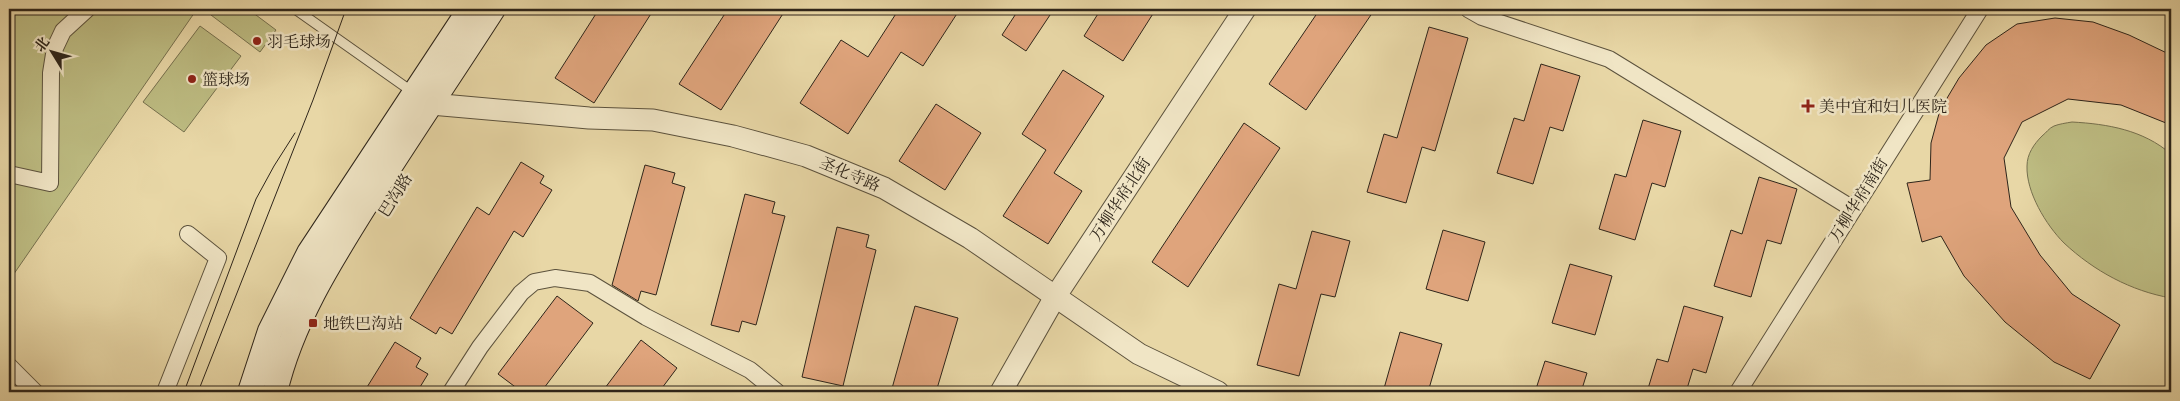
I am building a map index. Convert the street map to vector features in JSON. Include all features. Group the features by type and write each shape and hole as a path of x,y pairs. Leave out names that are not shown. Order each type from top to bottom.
{"main road":[{"name":"巴沟路","path":"274,392 282,361 305,309 423,99 470,9"},
{"name":"巴沟路","path":"250,392 270,331 309,253 423,99 493,9"}],"street":[{"path":"9,174 50,183 51,73 55,48 63,31 86,9"},
{"name":"万柳华府北街","path":"1001,392 1055,297 1245,9"},
{"path":"1468,9 1482,17 1609,59 1853,208"},
{"name":"万柳华府南街","path":"1738,392 1980,9"},
{"name":"圣化寺路","path":"423,99 590,118 653,120 733,136 806,156 884,188 970,238 1139,354 1218,392"},
{"path":"165,392 218,258 188,234"},
{"path":"451,392 480,347 521,293 534,282 555,278 590,283 646,317 750,370 776,392"},
{"path":"9,366 35,392"}],"lane":[{"path":"295,9 423,99"}],"path":[{"path":"9,136 9,142"}],"shaded area":[{"path":"9,9 197,9 9,281"},
{"name":"羽毛球场","path":"216,9 248,9 276,30 260,52 211,15"},
{"name":"篮球场","path":"200,26 241,56 184,132 143,102"},
{"path":"2072,122 2099,124 2137,134 2149,139 2171,154 2171,298 2127,285 2100,271 2064,243 2044,218 2030,186 2027,162 2036,142 2051,128"}],"building":[{"path":"599,9 654,9 594,103 555,78"},
{"path":"728,9 786,9 721,110 679,84"},
{"path":"899,9 960,9 923,66 901,52 848,134 800,103 841,40 868,57"},
{"path":"1019,9 1054,9 1026,51 1002,35"},
{"path":"1101,9 1156,9 1123,61 1084,36"},
{"path":"1320,9 1375,9 1306,110 1269,84"},
{"path":"2055,18 2093,22 2129,35 2171,55 2171,125 2121,105 2068,99 2022,122 2004,158 2011,207 2040,255 2072,294 2120,325 2090,379 2054,362 2005,322 1964,276 1941,236 1922,242 1907,183 1930,180 1931,143 1940,110 1959,78 1986,45 2017,24"},
{"path":"1429,27 1468,38 1435,151 1422,147 1406,203 1367,192 1384,134 1397,138"},
{"path":"1541,64 1580,76 1563,131 1550,127 1533,184 1497,173 1514,118 1524,121"},
{"path":"1063,70 1104,96 1054,173 1082,191 1048,244 1003,216 1046,150 1022,134"},
{"path":"936,104 981,133 945,190 899,161"},
{"path":"1643,120 1681,131 1665,187 1652,183 1635,240 1599,229 1615,174 1626,177"},
{"path":"1244,123 1280,148 1188,287 1152,262"},
{"path":"521,162 544,176 540,183 552,190 523,237 514,231 452,334 440,327 436,334 410,318 477,207 489,215"},
{"path":"645,165 675,173 672,183 685,187 656,295 641,291 638,301 612,285"},
{"path":"1759,177 1797,189 1781,244 1767,240 1751,297 1714,286 1731,230 1742,234"},
{"path":"745,194 775,202 772,213 785,216 756,325 742,321 739,332 711,325"},
{"path":"837,227 869,235 866,247 876,250 843,386 802,377"},
{"path":"1443,230 1485,242 1468,301 1426,289"},
{"path":"1312,231 1350,241 1335,297 1321,294 1299,376 1257,365 1279,284 1296,289"},
{"path":"1570,264 1612,276 1595,335 1552,323"},
{"path":"557,296 593,323 541,392 522,392 498,374"},
{"path":"915,306 958,318 936,392 891,392"},
{"path":"1684,306 1723,317 1706,373 1693,369 1686,392 1647,392 1657,359 1668,362"},
{"path":"1400,332 1442,344 1428,392 1383,392"},
{"path":"641,340 677,368 659,392 602,392"},
{"path":"395,342 421,358 416,367 428,374 417,392 364,392"},
{"path":"1545,361 1587,373 1581,392 1535,392"}],"tram line":[{"path":"198,392 313,100 346,9"},
{"path":"184,392 256,199 295,133"}],"place":[{"name":"羽毛球场","path":"257,41"},
{"name":"篮球场","path":"192,79"},
{"name":"美中宜和妇儿医院","path":"1808,106"},
{"name":"地铁巴沟站","path":"313,323"}]}
